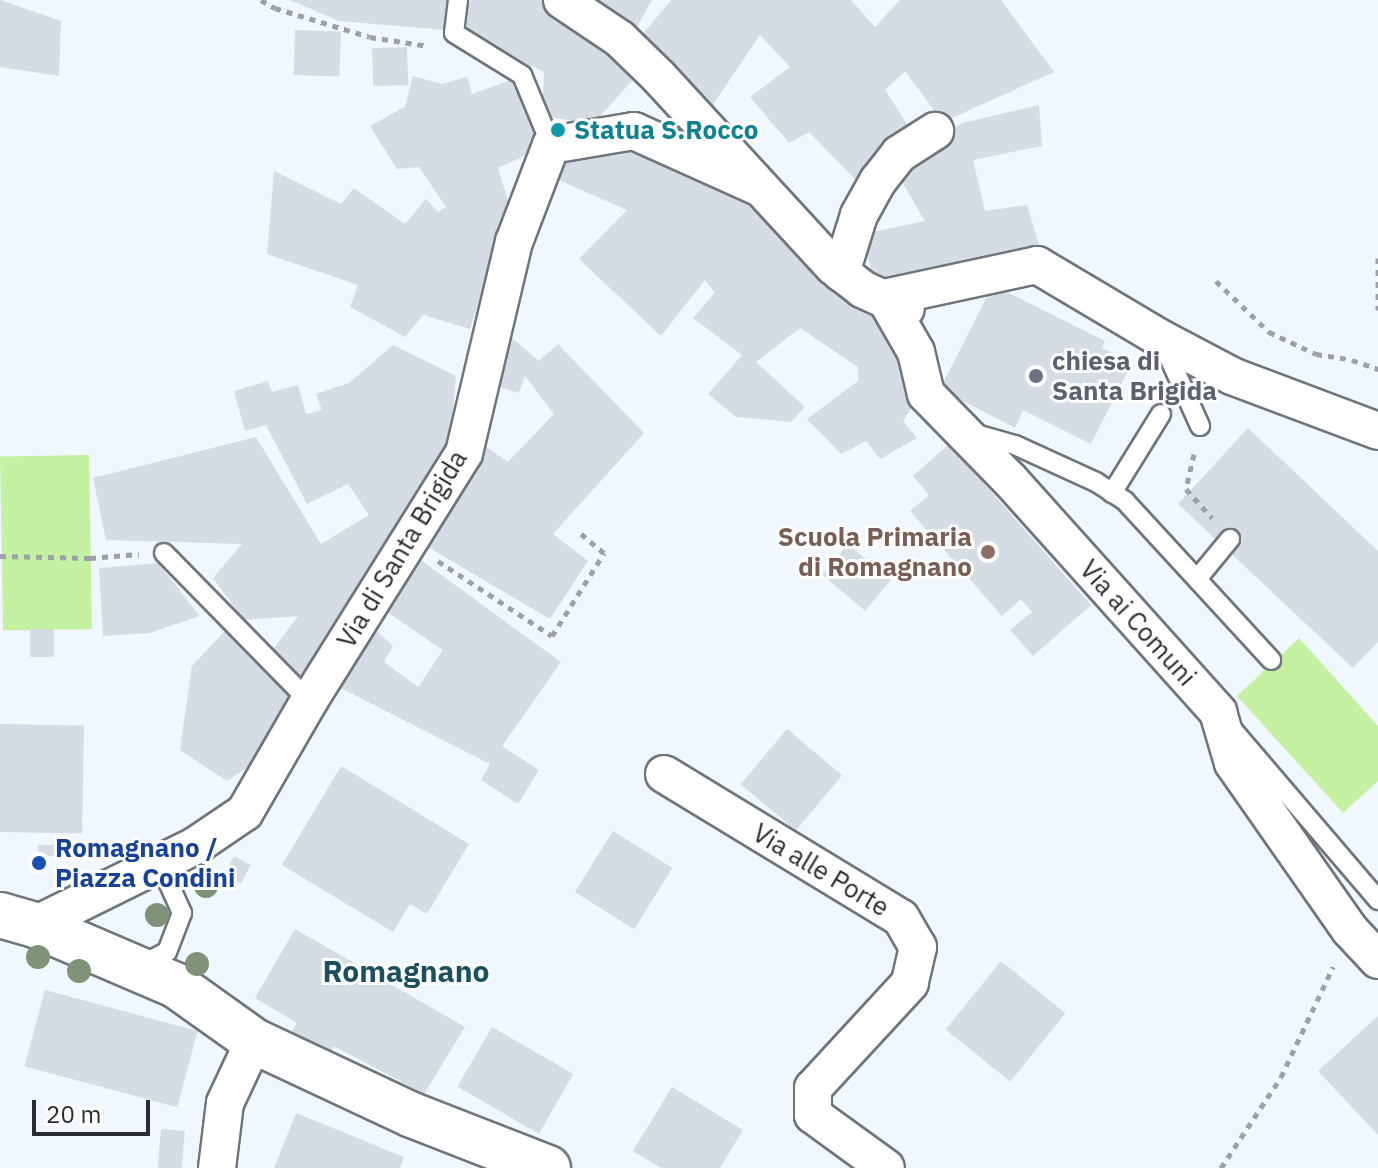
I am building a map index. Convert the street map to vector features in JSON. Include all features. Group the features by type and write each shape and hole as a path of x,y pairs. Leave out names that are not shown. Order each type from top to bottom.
{"street":[{"path":"562,0 620,39 841,273 862,289 920,316"},
{"path":"551,145 634,131 758,187"},
{"path":"841,273 859,215 878,181 899,154 935,131"},
{"name":"Via di Santa Brigida","path":"18,920 160,864 245,812 309,701 464,453 514,242 551,145"},
{"path":"885,298 1037,265 1160,338 1232,376 1378,431"},
{"name":"Via ai Comuni","path":"885,298 916,352 926,394 1218,712 1233,763 1350,930 1378,960"},
{"name":"Via alle Porte","path":"664,774 901,918 918,947 910,983 813,1088 813,1115 886,1168"},
{"path":"18,920 177,986 254,1041 412,1115 548,1168"},
{"path":"217,1168 225,1103 254,1041"}],"lane":[{"path":"458,0 454,33 522,75 551,145"},
{"path":"1160,338 1200,426"},
{"path":"1112,493 1161,414"},
{"path":"962,430 1015,445 1125,501 1271,660"},
{"path":"1197,579 1230,539"},
{"path":"164,553 309,701"},
{"path":"1218,712 1378,900"},
{"path":"134,968 167,952 182,913 160,864"}],"path":[{"path":"261,0 275,8 370,37 424,44 452,57 477,48"},
{"path":"1378,258 1378,310"},
{"path":"1216,281 1269,332 1316,354 1352,360 1378,369"},
{"path":"1200,426 1186,489 1230,539"},
{"path":"410,542 552,636 604,553 581,534"},
{"path":"0,556 90,558 164,553"},
{"path":"1221,1168 1281,1077 1350,930"}],"green space":[{"path":"89,455 92,629 3,631 0,457"},
{"path":"1299,638 1378,726 1378,781 1343,813 1237,696"}],"building":[{"path":"0,0 61,21 59,76 0,67"},
{"path":"290,0 448,0 446,30 339,21"},
{"path":"469,0 551,0 638,74 593,124 542,116 544,72 463,34"},
{"path":"585,0 652,0 631,37"},
{"path":"671,0 851,0 875,27 900,0 1001,0 1054,72 943,122 905,71 885,90 912,132 858,182 809,132 789,143 750,97 790,67 760,35 712,106 637,41"},
{"path":"295,30 341,32 339,77 293,75"},
{"path":"407,47 408,85 373,86 372,48"},
{"path":"413,76 442,84 467,77 472,94 516,78 542,148 498,168 509,204 470,329 423,315 405,337 350,307 358,285 267,254 274,171 341,204 354,188 405,224 426,199 438,212 446,207 419,167 397,169 370,126 405,107"},
{"path":"1039,105 1042,146 973,160 985,211 1027,205 1042,254 875,288 863,234 925,221 893,167 962,123"},
{"path":"630,136 727,181 816,273 869,310 907,353 920,395 903,421 917,438 880,459 866,441 841,454 807,419 858,381 858,367 800,328 756,362 805,407 791,422 736,417 708,394 742,355 693,318 715,293 705,280 661,336 579,259 627,210 552,177 572,144"},
{"name":"chiesa di Santa Brigida","path":"993,285 1105,341 1102,348 1132,363 1091,444 1023,410 1015,428 940,389"},
{"path":"500,328 539,361 558,344 644,433 553,534 588,561 550,619 421,543 482,444 508,462 554,414 525,376 519,393 486,383"},
{"path":"393,345 456,376 450,448 310,683 271,652 298,616 244,620 213,578 242,544 106,540 93,478 256,437 321,544 369,515 348,484 307,504 266,425 245,431 234,391 268,381 272,392 298,385 306,414 322,410 316,394 349,383"},
{"path":"1248,428 1378,551 1378,642 1353,668 1178,504"},
{"name":"Scuola Primaria di Romagnano","path":"949,444 1091,605 1033,656 1010,630 1032,612 1021,599 1002,616 910,511 929,495 913,476"},
{"path":"848,544 891,580 865,611 822,575"},
{"path":"414,555 561,662 502,746 539,770 518,804 481,780 490,764 331,683 372,627 393,646 384,662 418,687 443,650 378,606"},
{"path":"158,563 200,616 149,633 103,636 99,568"},
{"path":"30,629 54,629 54,657 30,657"},
{"path":"226,630 296,704 265,756 227,781 180,750 192,666"},
{"path":"0,724 84,725 82,833 0,832"},
{"path":"787,729 842,775 796,830 741,784"},
{"path":"341,766 469,844 427,914 410,904 393,932 282,865"},
{"path":"613,831 672,868 634,929 575,892"},
{"path":"38,845 61,845 61,856 38,856"},
{"path":"234,856 251,865 241,883 224,875"},
{"path":"295,929 465,1027 424,1094 334,1046 323,1067 282,1047 297,1023 255,998"},
{"path":"1001,961 1066,1013 1010,1082 946,1029"},
{"path":"45,990 198,1031 177,1107 25,1066"},
{"path":"1378,1016 1378,1135 1318,1071"},
{"path":"492,1027 573,1074 539,1134 458,1087"},
{"path":"672,1087 743,1130 720,1168 661,1168 633,1151"},
{"path":"296,1113 404,1157 400,1168 274,1168"},
{"path":"161,1129 185,1131 182,1168 158,1168"}],"place":[{"name":"Statua S.Rocco","path":"558,130"},
{"name":"chiesa di Santa Brigida","path":"1036,376"},
{"name":"Scuola Primaria di Romagnano","path":"988,552"},
{"name":"Romagnano / Piazza Condini","path":"39,863"}],"district":[{"name":"Romagnano","path":"406,971"}]}
